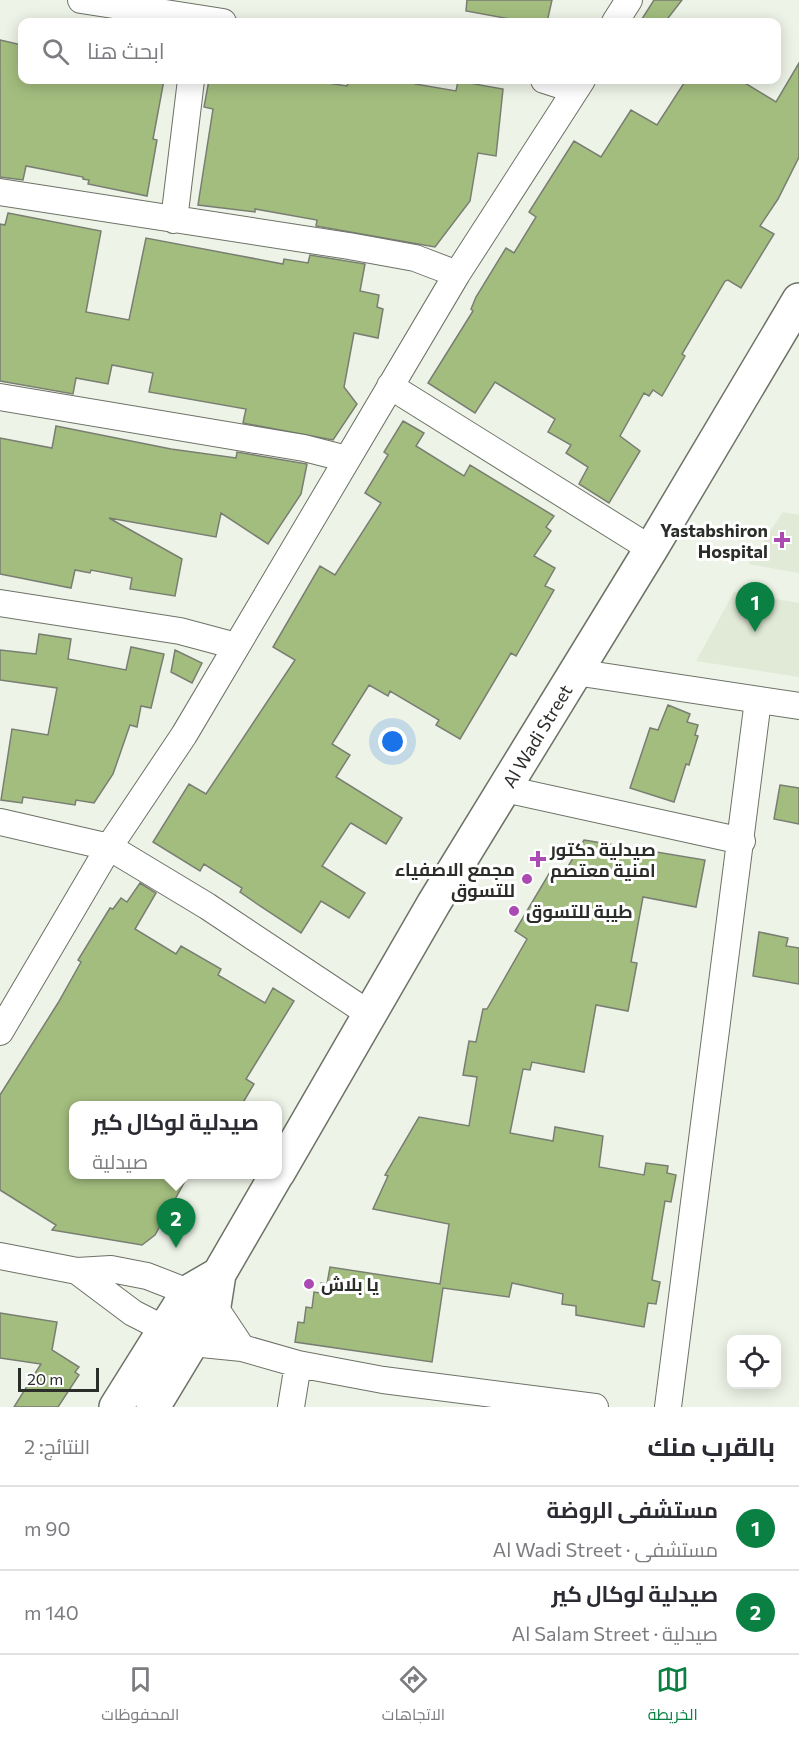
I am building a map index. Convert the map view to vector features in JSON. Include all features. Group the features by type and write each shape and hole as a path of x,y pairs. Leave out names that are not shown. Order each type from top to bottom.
{"main road":[{"name":"Al Wadi Street","path":"282,1167 434,903 651,549 799,300"},
{"name":"Al Wadi Street","path":"116,1407 178,1337 275,1179"},
{"name":"Al Wadi Street","path":"153,1407 178,1337"}],"street":[{"path":"81,0 206,16"},
{"path":"618,18 629,0"},
{"path":"174,220 191,84"},
{"path":"0,1032 109,847 184,735 457,274 579,85"},
{"path":"0,192 349,246 415,258 457,274"},
{"path":"390,386 651,549"},
{"path":"0,397 304,448 347,459"},
{"path":"0,603 180,631 236,646"},
{"path":"575,672 799,706"},
{"path":"668,1407 742,841 758,700"},
{"path":"505,789 742,841"},
{"path":"0,822 109,847 207,906 371,1015"},
{"path":"0,1256 77,1271 111,1269 207,1291 242,1348"},
{"path":"77,1271 123,1306 178,1337 242,1348 298,1364 383,1380 595,1407"},
{"path":"291,1407 298,1364"}],"shaded area":[{"name":"Yastabshiron Hospital","path":"783,512 799,515 799,573 748,564"},
{"path":"734,592 799,603 799,677 696,661"}],"building":[{"path":"467,0 552,0 548,18 505,18 466,11"},
{"path":"654,0 682,0 668,18 643,18"},
{"path":"0,40 18,44 18,84 163,84 153,139 157,140 147,196 88,184 89,180 83,177 26,166 23,180 0,177"},
{"path":"799,63 799,157 778,199 760,226 774,234 741,288 728,280 725,281 682,354 685,356 662,396 653,390 649,396 644,393 620,436 640,451 609,503 579,484 588,467 566,453 571,445 548,432 555,419 495,382 475,413 428,383 473,311 471,309 476,297 506,248 514,253 536,217 529,212 574,141 601,157 631,110 657,125 683,84 747,84 776,102"},
{"path":"208,84 334,84 347,86 348,84 415,84 456,91 457,84 475,84 503,89 496,156 478,153 470,201 435,247 316,226 317,220 255,209 255,212 198,205 213,109 204,107"},
{"path":"8,213 101,231 86,312 129,320 146,238 283,264 284,259 308,263 310,255 365,264 360,291 379,295 377,307 383,309 378,338 354,333 344,387 357,404 333,440 243,423 246,409 149,392 153,373 112,365 108,384 76,378 73,394 0,381 0,224 5,225"},
{"path":"403,421 424,433 416,446 464,476 470,465 554,516 546,527 551,531 534,556 555,568 545,586 554,590 516,656 511,653 460,739 436,725 439,720 390,691 388,696 369,685 332,744 350,755 336,777 402,818 386,844 351,823 349,825 322,866 365,893 349,918 321,901 301,933 240,892 242,888 204,864 200,871 153,842 189,784 206,794 295,660 273,647 320,566 335,575 381,503 365,493 388,455 384,452"},
{"path":"56,426 171,449 236,458 237,452 307,464 301,494 268,544 221,513 216,537 109,518 182,559 175,596 130,589 132,578 91,570 90,573 75,570 71,588 0,574 0,438 52,448"},
{"path":"39,634 71,639 68,659 126,670 131,647 164,654 151,708 141,706 137,727 130,725 113,774 94,803 76,800 75,805 23,797 22,803 1,800 12,729 48,735 57,688 0,680 0,650 36,654"},
{"path":"175,650 202,663 192,683 171,672"},
{"path":"668,705 690,714 687,722 698,725 695,735 698,736 689,765 686,764 674,802 630,788 650,728 658,730"},
{"path":"780,785 799,788 799,824 774,819"},
{"path":"584,840 705,860 696,907 643,897 631,962 637,963 628,1011 596,1005 584,1072 532,1062 530,1070 523,1069 510,1133 553,1141 555,1127 603,1136 599,1167 644,1175 646,1163 668,1166 667,1173 676,1175 671,1202 665,1201 652,1280 660,1282 656,1304 648,1303 644,1327 576,1315 576,1306 562,1304 563,1294 512,1283 509,1297 443,1288 432,1362 295,1342 298,1322 304,1323 306,1307 312,1308 314,1292 320,1293 321,1283 327,1284 330,1267 440,1284 449,1224 373,1209 388,1176 385,1175 419,1117 469,1126 477,1077 463,1075 469,1041 476,1042 483,1009 487,1009 527,939 515,931 553,867 564,873"},
{"path":"140,883 156,893 135,929 176,954 181,946 221,969 218,975 265,1003 273,988 294,1001 246,1079 254,1084 244,1101 69,1101 69,1179 186,1179 155,1235 142,1245 52,1230 56,1225 0,1190 0,1095 58,1003 81,962 78,960 110,908 113,909 121,898 127,902"},
{"path":"759,932 788,938 786,946 799,948 799,984 753,976"},
{"path":"0,1313 57,1322 52,1350 79,1367 75,1372 79,1375 58,1407 14,1407 41,1364 0,1358"}],"place":[{"name":"Yastabshiron Hospital","path":"782,540"},
{"name":"مستشفى الروضة","path":"755,632"},
{"name":"صيدلية دكتور امنية معتصم","path":"538,859"},
{"name":"مجمع الاصفياء للتسوق","path":"527,879"},
{"name":"طيبة للتسوق","path":"514,911"},
{"name":"صيدلية لوكال كير","path":"176,1248"},
{"name":"يا بلاش","path":"309,1284"}]}
